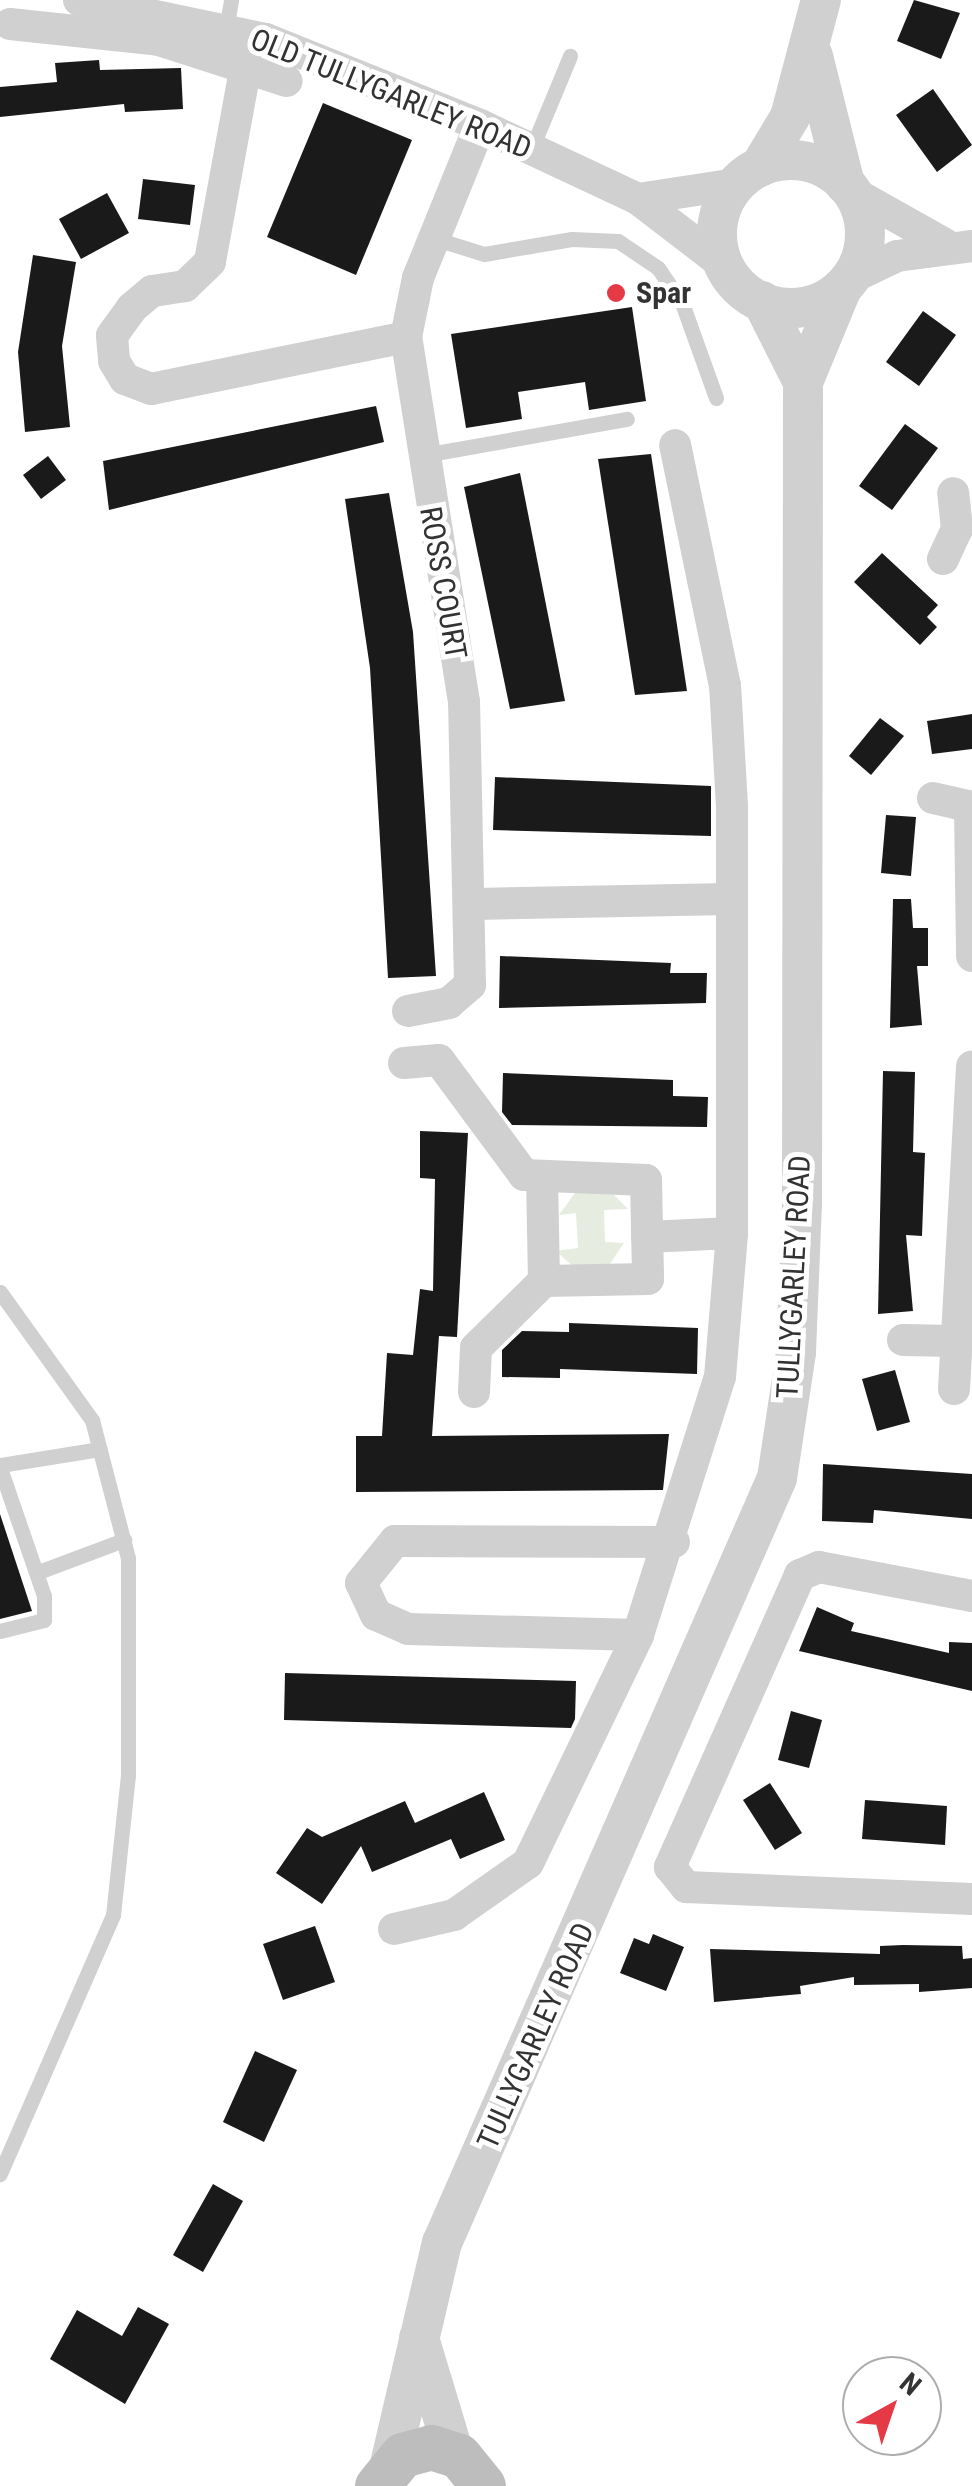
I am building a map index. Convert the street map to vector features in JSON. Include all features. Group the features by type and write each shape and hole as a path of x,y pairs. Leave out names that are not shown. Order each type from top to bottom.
{"main road":[{"path":"384,2475 416,2449 468,2470"}],"street":[{"name":"OLD TULLYGARLEY ROAD","path":"79,0 228,15 638,199 724,265"},
{"path":"821,0 812,56 748,176 718,222 724,265 762,300 793,308 846,283 959,245"},
{"path":"10,24 159,40 246,64 287,81"},
{"path":"812,56 866,237 846,283"},
{"path":"246,64 210,262 186,286 152,291 132,308 112,336 114,361 125,378 150,389 406,337"},
{"name":"ROSS COURT","path":"408,1011 449,1003 470,985 474,904 464,702 421,456 406,337 432,237 480,125"},
{"path":"638,199 748,176 795,160 959,245"},
{"name":"TULLYGARLEY ROAD","path":"384,2475 442,2243 660,1763 776,1478 796,1352 802,1205 803,382 846,283"},
{"name":"TULLYGARLEY ROAD","path":"762,300 803,382"},
{"path":"394,1929 454,1915 528,1863 638,1635 674,1542 720,1377 732,1233 724,686 675,445"},
{"path":"943,558 965,530 953,493"},
{"path":"934,798 971,807 972,956"},
{"path":"474,904 730,900"},
{"path":"404,1063 439,1060 494,1146 542,1182 646,1180 648,1279 544,1281 476,1348 474,1392"},
{"path":"954,1389 972,1067"},
{"path":"542,1182 544,1281"},
{"path":"647,1237 732,1233"},
{"path":"903,1340 955,1340"},
{"path":"638,1635 408,1628 376,1615 361,1583 394,1542 674,1542"},
{"path":"972,1596 818,1566 800,1576 670,1867 686,1886 972,1899"},
{"path":"419,2338 468,2470"}],"lane":[{"path":"531,150 570,56"},
{"path":"432,237 484,254 572,238 618,242 658,268 682,303 716,398"},
{"path":"421,456 627,420"},
{"path":"0,1292 92,1420 100,1449 124,1540 128,1775 113,1915 0,2174"},
{"path":"0,1631 44,1620 42,1571 0,1467 100,1449"},
{"path":"42,1571 124,1540"}],"shaded area":[{"path":"607,1188 628,1209 604,1210 605,1242 624,1243 607,1268 578,1271 556,1251 578,1248 576,1213 559,1215 577,1190"}],"building":[{"path":"914,0 960,13 941,59 897,41"},
{"path":"99,60 100,70 181,68 183,109 125,112 124,104 0,117 0,87 57,82 55,63"},
{"path":"933,89 972,145 937,172 896,115"},
{"path":"323,103 412,140 356,275 267,237"},
{"path":"143,179 195,185 190,225 138,219"},
{"path":"107,193 129,233 81,259 59,219"},
{"path":"33,255 76,262 62,346 70,427 25,432 18,352"},
{"path":"632,307 646,401 589,410 585,382 518,392 522,419 466,428 451,334"},
{"path":"923,311 956,335 919,386 886,362"},
{"path":"376,406 384,442 109,510 103,461"},
{"path":"905,424 938,448 892,510 859,486"},
{"path":"651,454 687,691 635,695 598,459"},
{"path":"48,456 66,480 41,499 23,475"},
{"path":"520,473 565,701 510,709 464,487"},
{"path":"389,493 413,632 436,976 388,978 370,668 345,499"},
{"path":"882,553 938,605 927,617 937,627 920,645 854,582"},
{"path":"972,714 972,749 932,754 927,721"},
{"path":"880,718 904,736 871,775 849,756"},
{"path":"495,777 711,786 711,836 493,830"},
{"path":"886,815 916,817 911,876 881,873"},
{"path":"893,899 911,899 913,928 928,928 928,966 917,966 922,1025 890,1028"},
{"path":"500,956 671,963 670,973 707,973 706,1003 499,1008"},
{"path":"883,1071 915,1072 913,1152 925,1153 922,1236 906,1235 913,1311 878,1314"},
{"path":"503,1073 673,1080 673,1096 708,1097 707,1127 512,1125 502,1112"},
{"path":"420,1131 468,1133 457,1337 439,1336 432,1436 669,1434 663,1490 356,1492 356,1436 382,1436 387,1353 413,1355 420,1289 433,1291 435,1179 420,1178"},
{"path":"569,1323 698,1328 697,1374 560,1369 560,1378 502,1377 502,1350 522,1331 569,1332"},
{"path":"895,1370 910,1422 877,1431 862,1379"},
{"path":"823,1464 972,1474 972,1519 874,1510 873,1523 822,1521"},
{"path":"0,1514 32,1611 0,1619"},
{"path":"817,1607 854,1623 851,1631 949,1653 949,1642 972,1643 972,1691 799,1651"},
{"path":"285,1673 576,1681 575,1719 571,1728 284,1720"},
{"path":"791,1711 822,1720 809,1768 778,1760"},
{"path":"770,1783 802,1833 775,1850 743,1800"},
{"path":"484,1792 505,1840 460,1859 451,1839 372,1872 361,1846 322,1904 276,1873 307,1828 322,1837 405,1801 415,1823"},
{"path":"865,1800 947,1806 945,1845 862,1839"},
{"path":"315,1926 335,1982 283,2000 263,1944"},
{"path":"653,1934 684,1947 666,1991 620,1973 634,1938 649,1944"},
{"path":"880,1946 962,1946 963,1959 972,1958 972,1988 919,1992 919,1984 854,1985 854,1977 800,1986 801,1994 714,2002 710,1949 880,1954"},
{"path":"255,2051 297,2070 264,2142 223,2122"},
{"path":"213,2184 243,2201 203,2272 173,2255"},
{"path":"138,2307 169,2324 125,2404 50,2359 77,2310 122,2336"}],"place":[{"name":"Spar","path":"616,293"}]}
